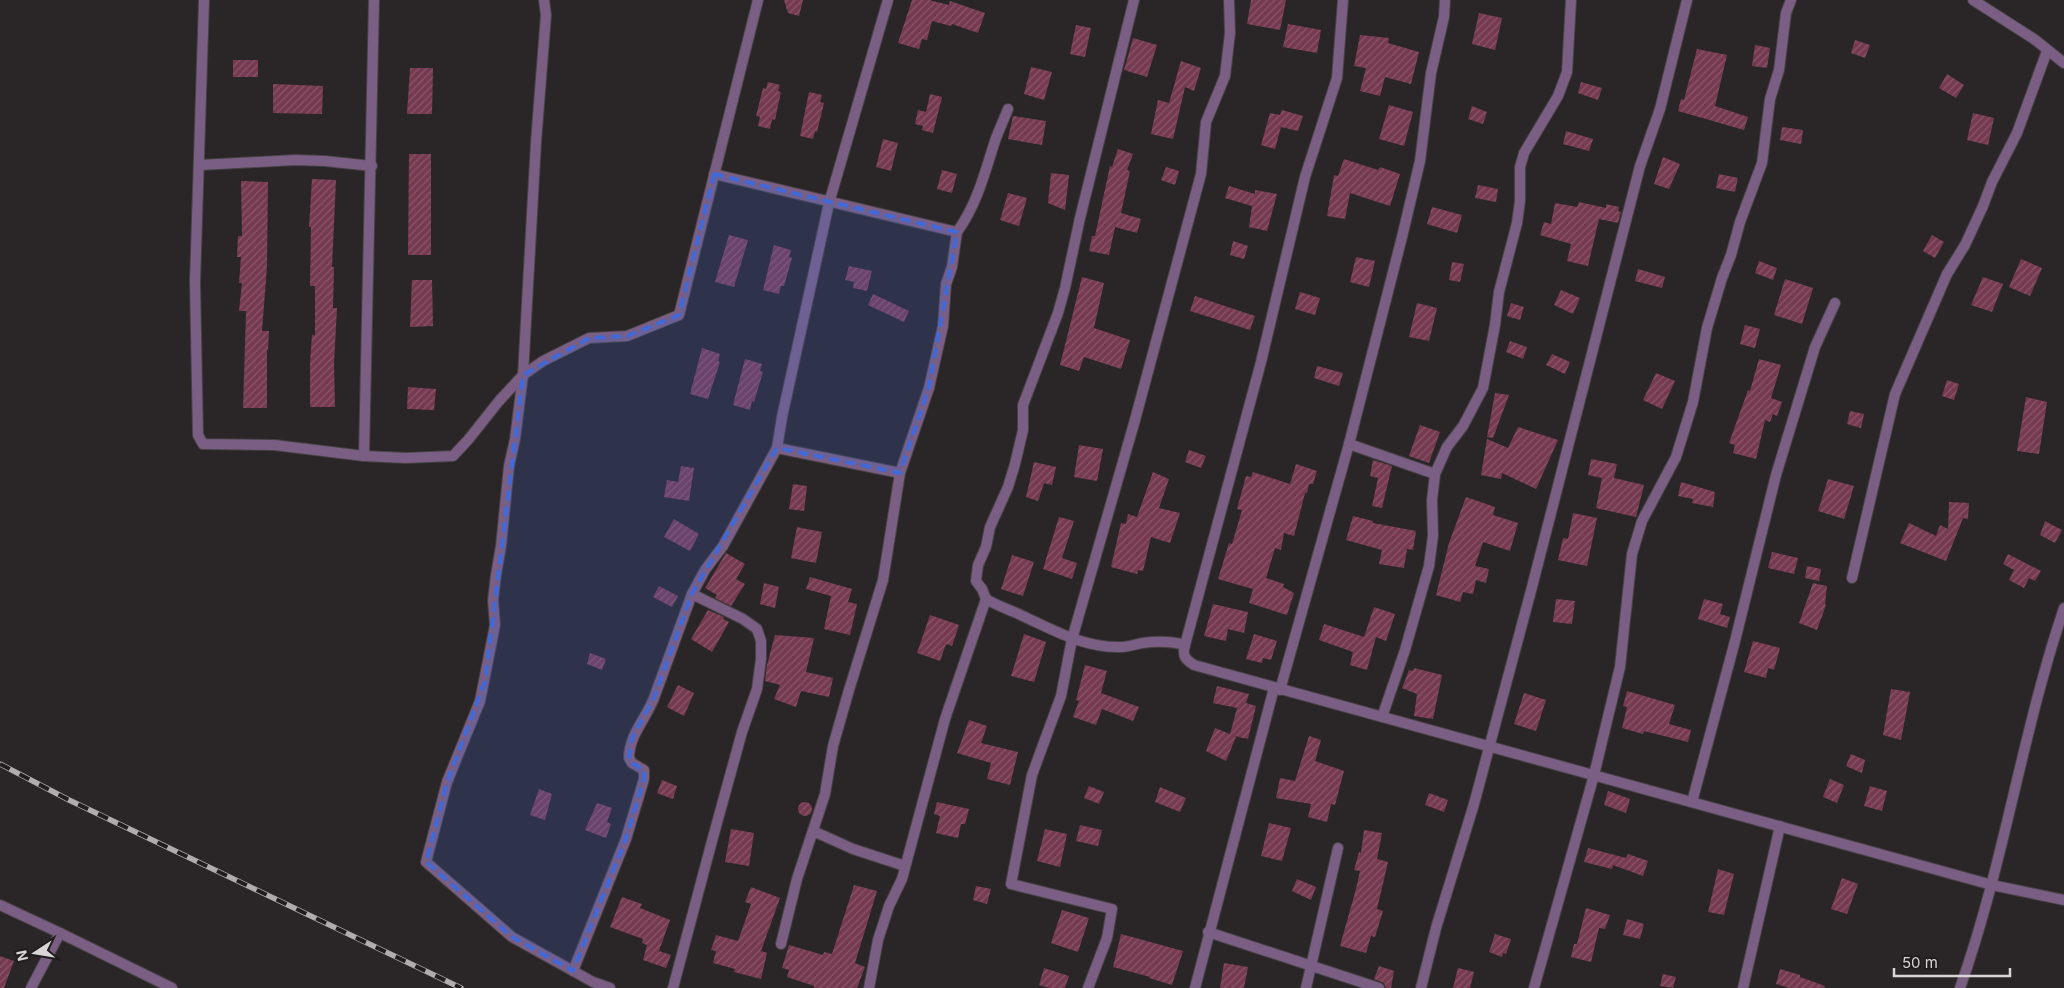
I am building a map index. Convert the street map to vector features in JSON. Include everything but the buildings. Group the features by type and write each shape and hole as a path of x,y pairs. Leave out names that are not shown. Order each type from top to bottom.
{"street":[{"path":"204,0 195,282 198,435 200,440 203,444 274,445 364,456 406,458 453,456 523,375 543,361 589,338 626,336 679,315 758,0"},
{"path":"364,456 372,166 374,0"},
{"path":"544,0 546,15 523,375 515,439 509,466 501,546 493,600 495,626 485,681 472,724 448,782 426,862 512,937 593,982 610,988"},
{"path":"573,971 626,839 644,779 644,770 632,763 629,758 632,738 648,714 692,594 705,570 723,546 777,448 782,417 829,203 888,0"},
{"path":"1134,0 1058,314 1043,348 1023,405 1023,430 1008,487 990,528 986,547 978,565 976,582 986,599 1002,609 1026,617 1049,630 1062,633 1072,639 1102,646 1122,647 1168,641 1185,645"},
{"path":"1088,988 1107,938 1112,909 1011,884 1032,775 1061,696 1072,639 1135,420 1201,174 1206,122 1225,76 1230,33 1229,0"},
{"path":"1343,0 1337,78 1305,177 1261,362 1183,653 1185,659 1194,665 1277,689 1992,885 2064,900"},
{"path":"1195,988 1208,932 1349,444 1420,161 1431,73 1446,0"},
{"path":"1382,717 1405,650 1429,566 1434,536 1432,500 1434,474 1447,447 1463,426 1483,388 1496,325 1499,292 1517,223 1520,201 1520,167 1524,153 1558,96 1567,72 1572,0"},
{"path":"1421,988 1436,928 1474,804 1640,166 1660,109 1687,0"},
{"path":"1534,988 1594,775 1620,667 1632,554 1642,521 1676,457 1694,402 1707,328 1740,222 1762,163 1770,99 1779,70 1786,13 1791,0"},
{"path":"1973,0 2034,39 2064,63"},
{"path":"1852,578 1895,394 1947,274 1965,244 1992,182 2017,133 2047,51"},
{"path":"781,944 797,879 825,794 834,746 849,690 883,580 900,473 931,380 943,326 946,284 952,267 957,232 970,215 979,194 996,137 1008,109"},
{"path":"200,165 294,160 372,166"},
{"path":"714,174 829,203 957,232"},
{"path":"1692,802 1735,642 1776,474 1815,347 1835,304"},
{"path":"1349,444 1434,474"},
{"path":"777,448 900,473"},
{"path":"674,988 714,832 756,689 761,659 761,641 757,629 743,619 692,594"},
{"path":"869,988 878,940 889,906 902,879 945,719 986,599"},
{"path":"1960,988 1992,885 2033,713 2064,608"},
{"path":"1743,988 1780,826"},
{"path":"813,831 853,849 905,866"},
{"path":"1306,988 1338,848"},
{"path":"0,905 60,932 172,988"},
{"path":"31,988 60,932"},
{"path":"1208,932 1312,964 1379,988"}],"highlighted area":[{"path":"714,174 957,232 929,388 900,473 777,448 692,594 654,698 632,738 629,761 644,770 644,779 626,839 573,971 512,937 426,862 447,782 485,681 523,375 589,338 627,336 679,315"}],"railway":[{"path":"0,764 69,800 461,988"}]}
